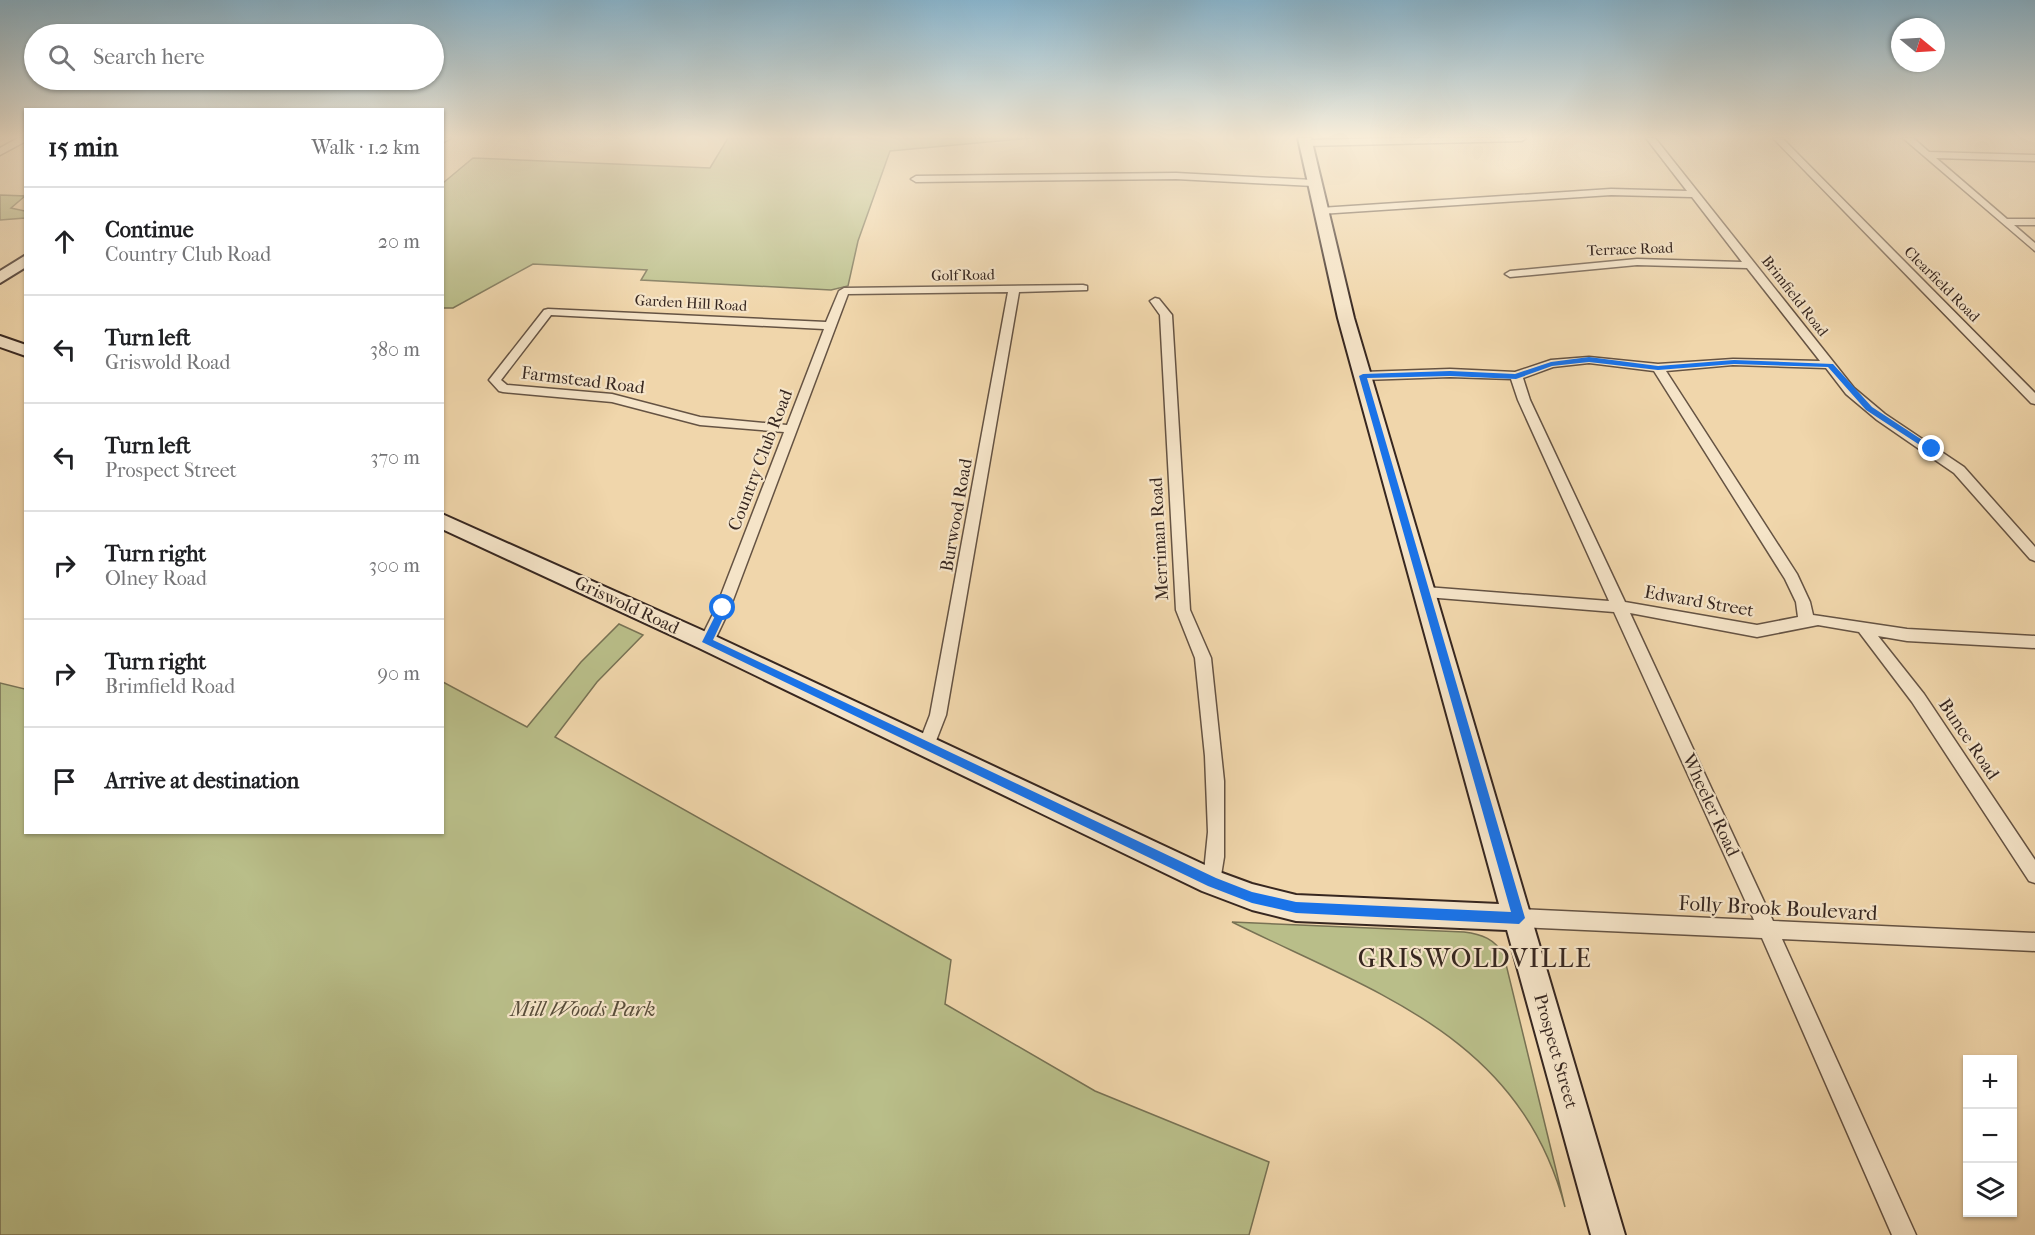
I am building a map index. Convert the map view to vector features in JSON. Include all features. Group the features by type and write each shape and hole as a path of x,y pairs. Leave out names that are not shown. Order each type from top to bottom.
{"main road":[{"name":"Prospect Street","path":"1316,196 1363,376 1608,1235"},
{"path":"0,278 24,261"},
{"path":"0,341 24,350"},
{"name":"Griswold Road","path":"444,522 707,642 1212,882 1260,900 1296,908 1519,918"}],"street":[{"path":"1320,211 1555,196"},
{"name":"Brimfield Road","path":"1696,196 1830,365 1869,408 1959,470 2035,556"},
{"name":"Clearfield Road","path":"1834,196 2035,400"},
{"path":"1973,196 2035,248"},
{"path":"2004,222 2035,222"},
{"name":"Terrace Road","path":"1510,274 1637,262 1751,265"},
{"name":"Golf Road","path":"844,291 1083,288"},
{"name":"Burwood Road","path":"926,746 939,715 1014,289"},
{"name":"Country Club Road","path":"707,642 723,608 844,291"},
{"name":"Merriman Road","path":"1155,301 1166,315 1183,610 1203,658 1206,680 1217,848 1212,882"},
{"name":"Garden Hill Road","path":"548,312 832,326"},
{"name":"Farmstead Road","path":"548,312 495,380 503,388 612,398 700,421 791,429"},
{"path":"1363,376 1458,374 1516,376 1551,364 1577,360 1600,360 1658,368 1734,362 1830,365"},
{"path":"1658,368 1792,578 1803,602 1806,620"},
{"name":"Wheeler Road","path":"1516,376 1524,400 1768,930 1904,1235"},
{"name":"Edward Street","path":"1426,592 1670,614 1757,632 1770,631 1806,620 1865,630 1932,637 2035,642"},
{"name":"Bunce Road","path":"1865,630 1924,706 2035,875"},
{"name":"Folly Brook Boulevard","path":"1519,918 2035,942"}],"green space":[{"path":"0,196 24,196 11,208 24,211 24,218 0,220"},
{"path":"444,196 874,196 858,241 848,286 831,290 641,280 647,270 533,264 453,308 444,308"},
{"name":"Mill Woods Park","path":"619,624 643,635 597,682 555,737 951,960 945,1004 1095,1091 1269,1162 1249,1235 0,1235 0,683 24,689 24,834 444,834 444,683 527,727 581,662"},
{"path":"1232,922 1464,932 1482,936 1497,945 1504,956 1565,1207 1543,1148 1514,1100 1477,1060 1435,1027 1388,998"}],"district":[{"name":"GRISWOLDVILLE","path":"1475,958"}],"route":[{"path":"723,608 707,642 1212,882 1268,902 1296,908 1519,918 1363,376 1450,374 1516,376 1551,364 1577,360 1600,360 1658,368 1734,362 1830,365 1859,400 1881,417 1932,449"}]}
